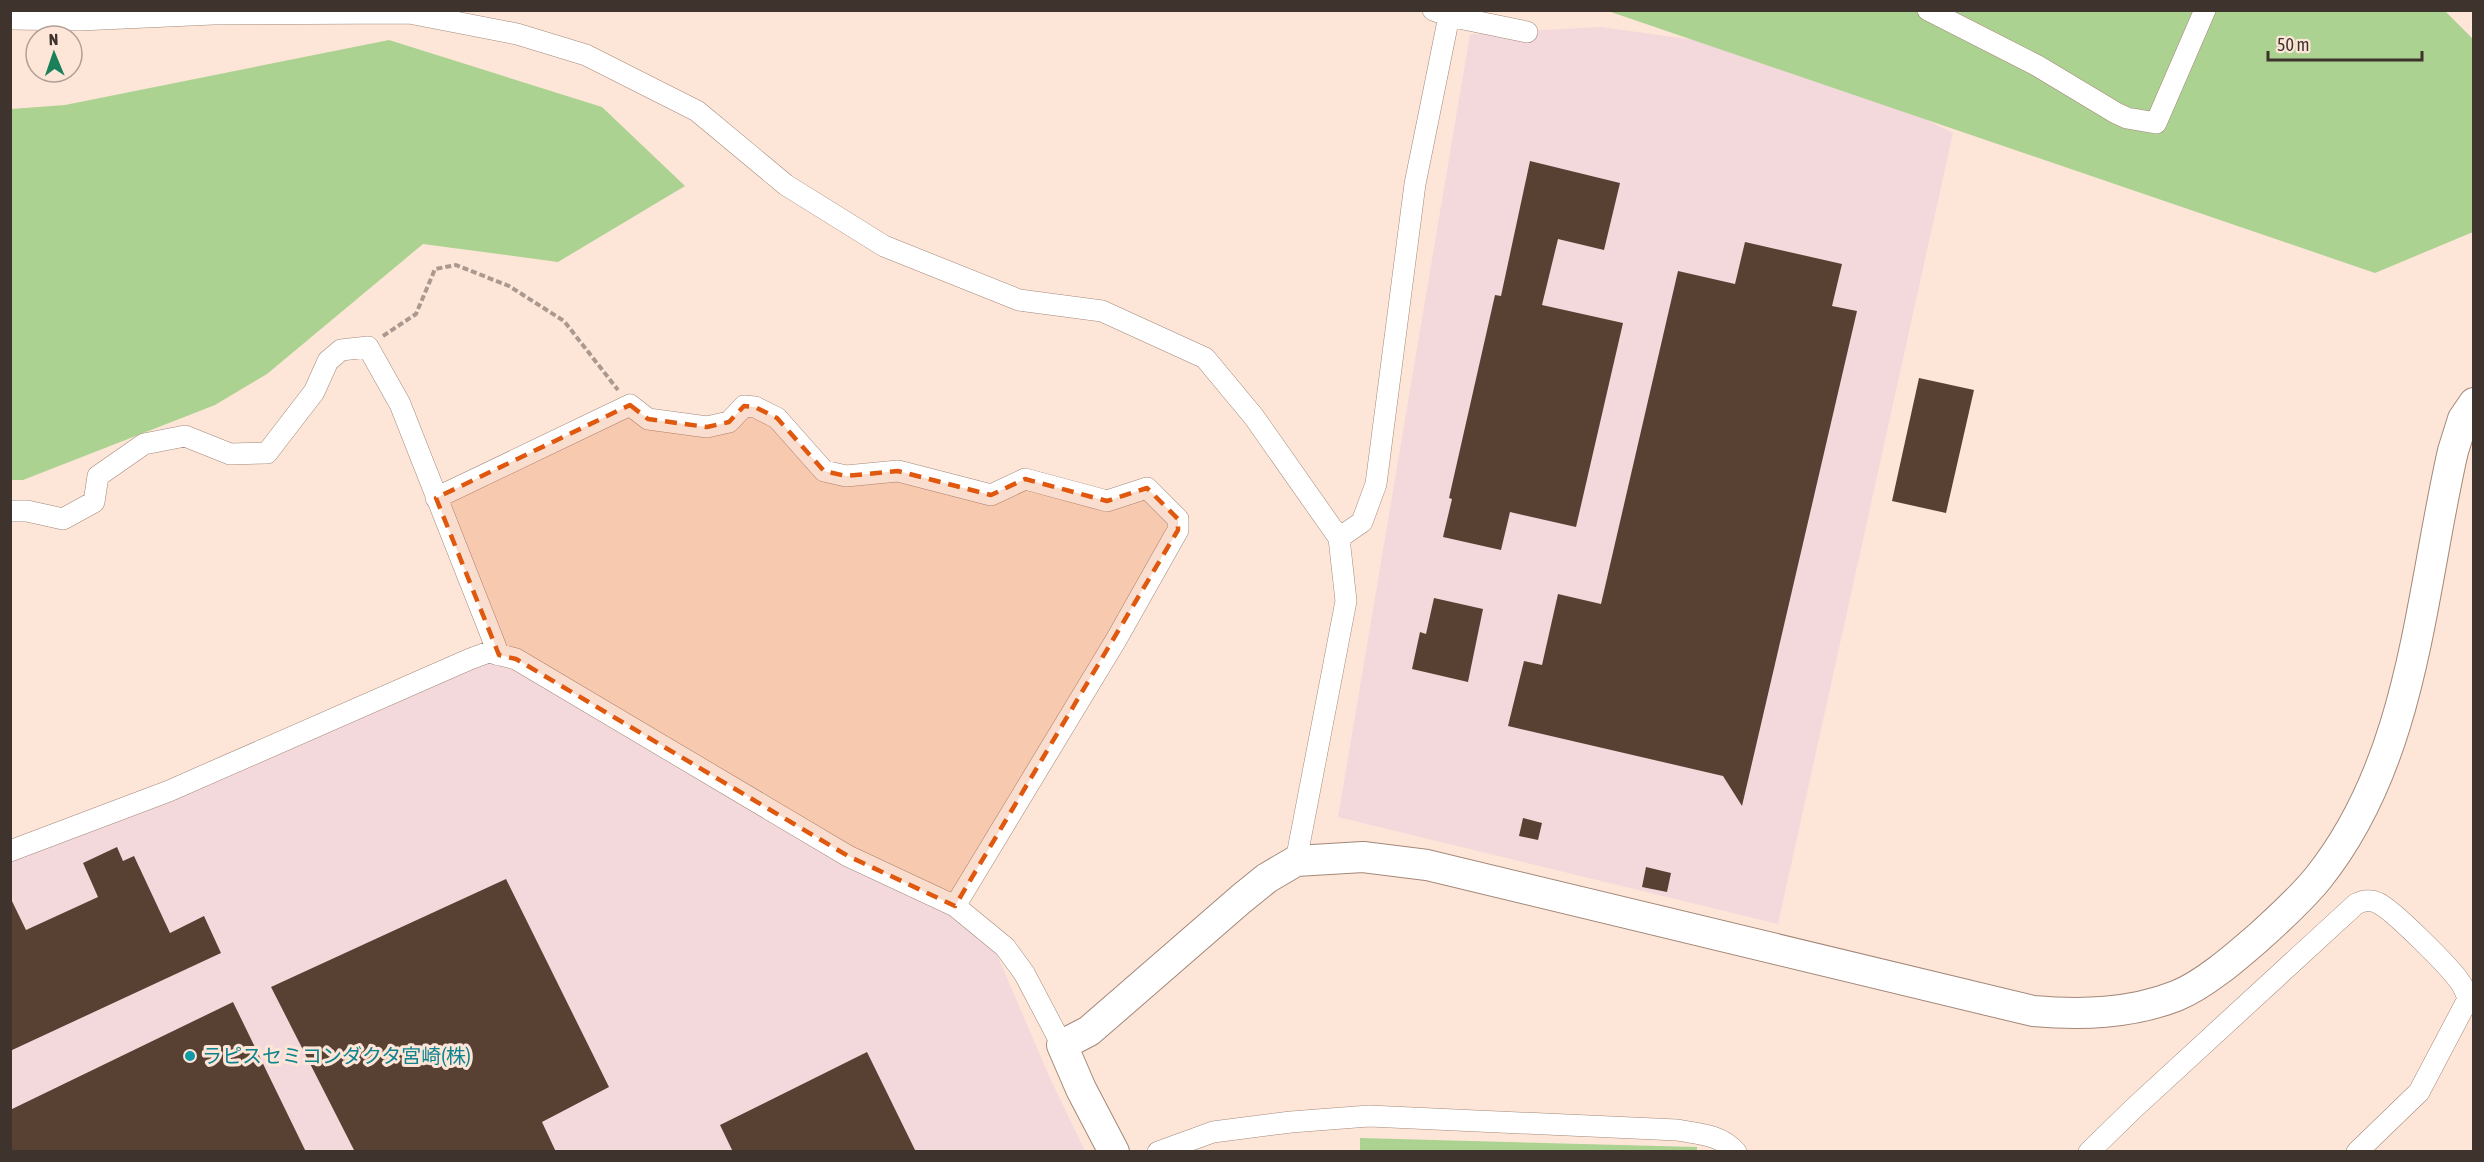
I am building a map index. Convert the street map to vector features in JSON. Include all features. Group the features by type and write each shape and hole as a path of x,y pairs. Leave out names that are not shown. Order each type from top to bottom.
{"street":[{"path":"1928,10 2036,66 2116,113 2133,120 2156,123 2205,10"},
{"path":"10,19 80,20 213,14 409,13 518,34 586,55 697,111 786,185 884,246 1019,300 1102,312 1204,358 1254,417 1339,538 1346,601 1296,861"},
{"path":"1339,538 1362,522 1376,484 1415,184 1441,13 1527,32"},
{"path":"10,512 27,511 63,519 94,502 98,476 144,444 185,436 230,454 267,453 314,392 328,361 341,350 368,347 400,404 499,654"},
{"path":"1062,1045 1089,1031 1267,878 1296,861 1363,858 1427,865 2033,1011 2068,1014 2106,1012 2146,1006 2178,996 2208,977 2247,947 2318,879 2344,840 2370,794 2388,749 2402,698 2453,451 2463,419 2474,403"},
{"path":"436,498 630,405 648,419 707,427 729,422 744,406 755,406 777,418 824,471 846,476 898,471 991,495 1025,479 1107,501 1147,489 1178,519 1178,530 1116,640 955,906"},
{"path":"10,851 169,791 470,659 489,652 499,654 516,659 848,856 955,906 1005,948 1024,974 1062,1045 1081,1089 1114,1152"},
{"path":"2089,1152 2133,1108 2356,904 2370,900 2387,909 2460,980 2468,999 2419,1092 2357,1152"},
{"path":"1158,1152 1213,1132 1291,1122 1369,1116 1677,1130 1716,1137 1728,1142 1736,1152"}],"path":[{"path":"368,347 416,314 435,269 456,265 509,286 564,321 630,405"}],"highlighted area":[{"path":"630,405 648,419 707,427 729,422 744,406 755,407 777,418 824,471 846,476 898,471 991,495 1025,479 1107,501 1147,488 1178,519 1178,530 955,906 848,856 516,659 499,655 436,498"}],"shaded area":[{"path":"1601,27 1791,53 1953,133 1778,924 1338,817 1470,34"},
{"path":"504,652 989,936 1050,1078 1085,1151 11,1152 11,858"}],"green space":[{"path":"1608,11 2445,11 2473,39 2473,232 2375,273"},
{"path":"389,40 602,107 685,186 558,262 423,244 267,374 215,405 23,480 11,480 11,109 65,105"},
{"path":"1360,1138 1697,1147 1697,1151 1360,1152"}],"building":[{"path":"1530,161 1620,183 1604,250 1558,239 1542,305 1623,323 1576,527 1510,512 1501,550 1443,537 1452,499 1449,498 1495,295 1501,296"},
{"path":"1745,242 1842,264 1832,306 1857,311 1742,806 1723,776 1508,726 1524,661 1542,665 1558,594 1601,604 1678,271 1735,284"},
{"path":"1919,378 1974,390 1946,513 1892,501"},
{"path":"1434,598 1483,609 1468,682 1412,669 1420,632 1426,634"},
{"path":"1523,818 1542,823 1538,840 1519,836"},
{"path":"117,847 123,861 134,856 170,933 204,916 221,953 10,1051 10,897 26,930 98,897 83,863"},
{"path":"1646,867 1671,873 1667,892 1642,887"},
{"path":"506,879 609,1087 542,1122 556,1152 355,1152 271,987"},
{"name":"ラピスセミコンダクタ宮崎(株)","path":"233,1002 306,1152 10,1152 10,1110"},
{"path":"867,1052 916,1152 733,1152 720,1125"}],"place":[{"name":"ラピスセミコンダクタ宮崎(株)","path":"190,1056"}]}
